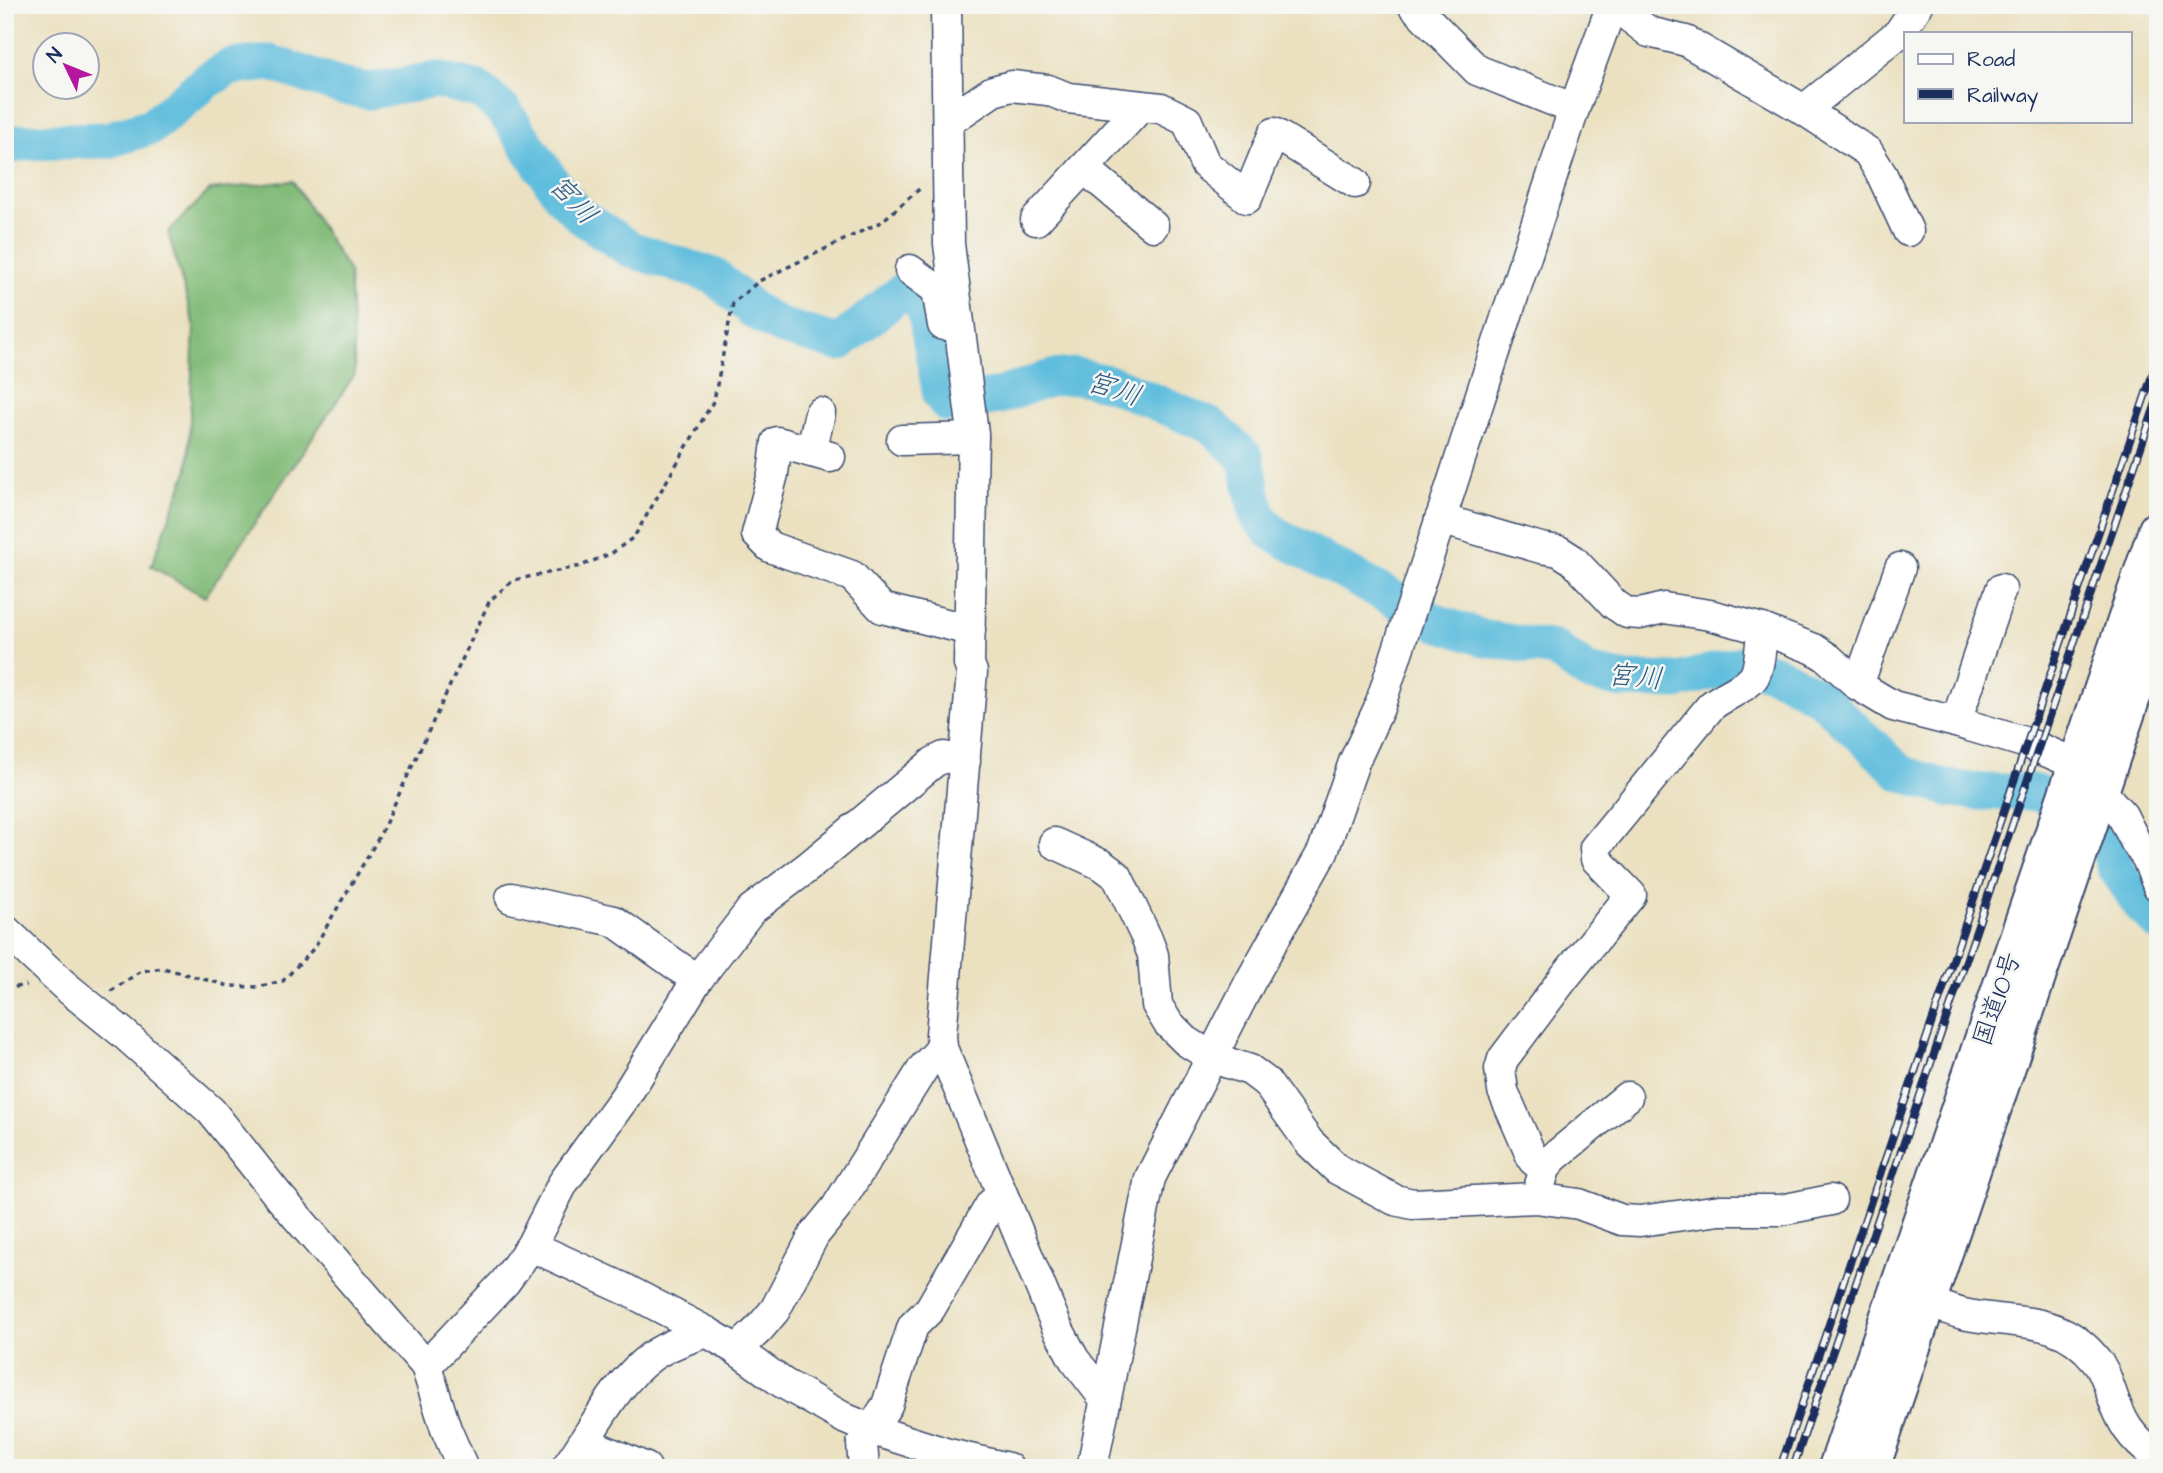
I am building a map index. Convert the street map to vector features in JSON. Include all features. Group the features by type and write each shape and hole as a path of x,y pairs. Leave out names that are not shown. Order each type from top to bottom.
{"highway":[{"name":"国道10号","path":"1838,1468 1912,1296 2087,777 2158,530"},
{"name":"国道10号","path":"2087,777 2158,617"},
{"name":"国道10号","path":"1870,1468 1912,1296"}],"street":[{"path":"946,5 949,244 973,436 969,664 972,672 942,1048 1057,1327 1074,1359 1105,1399"},
{"path":"1413,5 1477,70 1574,109"},
{"path":"1092,1468 1150,1178 1250,982 1324,851 1354,762 1379,708 1574,109 1613,5 1649,32 1685,41 1804,110 1868,152 1882,175 1908,232"},
{"path":"1804,110 1899,33 1918,5"},
{"path":"948,121 993,91 1012,86 1048,90 1068,98 1160,108 1187,121 1205,164 1247,198 1274,133 1355,183"},
{"path":"1036,220 1141,106"},
{"path":"1084,168 1153,226"},
{"path":"909,270 937,290 947,353 967,373"},
{"path":"820,413 820,454 777,442 773,474 757,534 770,547 852,576 882,608 970,630"},
{"path":"902,440 973,436"},
{"path":"1440,519 1559,551 1573,560 1614,604 1628,613 1640,614 1664,608 1710,615 1762,629 1821,653 1858,685 1893,706 2027,743 2087,777 2122,815 2147,858 2158,886"},
{"path":"1858,685 1900,568"},
{"path":"1956,722 2001,589"},
{"path":"1545,1169 1533,1160 1503,1091 1500,1069 1503,1059 1563,979 1632,895 1596,859 1595,848 1712,706 1756,676 1762,629"},
{"path":"426,1367 505,1282 531,1246 563,1182 625,1097 696,980 751,910 808,867 925,769 944,757 965,761"},
{"path":"1054,843 1102,865 1117,876 1153,955 1157,1005 1168,1023 1186,1041 1213,1058 1250,1070 1266,1082 1309,1143 1324,1158 1337,1169 1395,1200 1413,1205 1536,1198 1579,1204 1622,1220 1640,1221 1720,1210 1781,1210 1830,1200"},
{"path":"511,898 614,921 696,980"},
{"path":"5,930 211,1111 277,1194 426,1367 446,1429 463,1468"},
{"path":"737,1350 760,1329 775,1310 814,1235 836,1208 924,1067 942,1048"},
{"path":"1536,1198 1545,1169 1553,1158 1627,1097"},
{"path":"864,1468 862,1444 887,1405 913,1326 930,1309 991,1204 1001,1196"},
{"path":"531,1246 625,1289 707,1332 783,1383 846,1419 945,1453 1008,1468"},
{"path":"1912,1296 1968,1315 2057,1328 2073,1337 2095,1358 2104,1371 2122,1423 2132,1436 2158,1458"},
{"path":"566,1468 585,1442 606,1405 633,1372 654,1355 707,1332"},
{"path":"585,1442 646,1468"}],"path":[{"path":"89,1005 138,973 163,968 229,986 257,987 283,981 314,948 379,836 490,600 514,580 581,566 612,553 634,537 714,400 733,303 759,281 881,222 924,185"}],"green space":[{"path":"293,181 349,272 355,374 205,597 151,566 188,469 194,325 168,232 210,190"}],"waterway":[{"name":"宮川","path":"5,147 24,142 108,140 152,126 208,80 230,67 271,63 340,86 369,91 437,80 479,90 505,112 562,197 582,217 630,249 714,276 753,310 780,326 839,343 903,291 924,304 941,395 947,404 999,396 1051,378 1076,376 1113,384 1213,427 1245,457 1258,516 1273,533 1438,623 1486,639 1555,649 1588,673 1622,680 1678,681 1745,663 1782,676 1821,698 1901,773 1947,788 2042,794 2106,843 2116,868 2140,904 2158,923"}],"railway":[{"path":"1780,1468 2158,358"},
{"path":"1793,1468 2158,397"}]}
